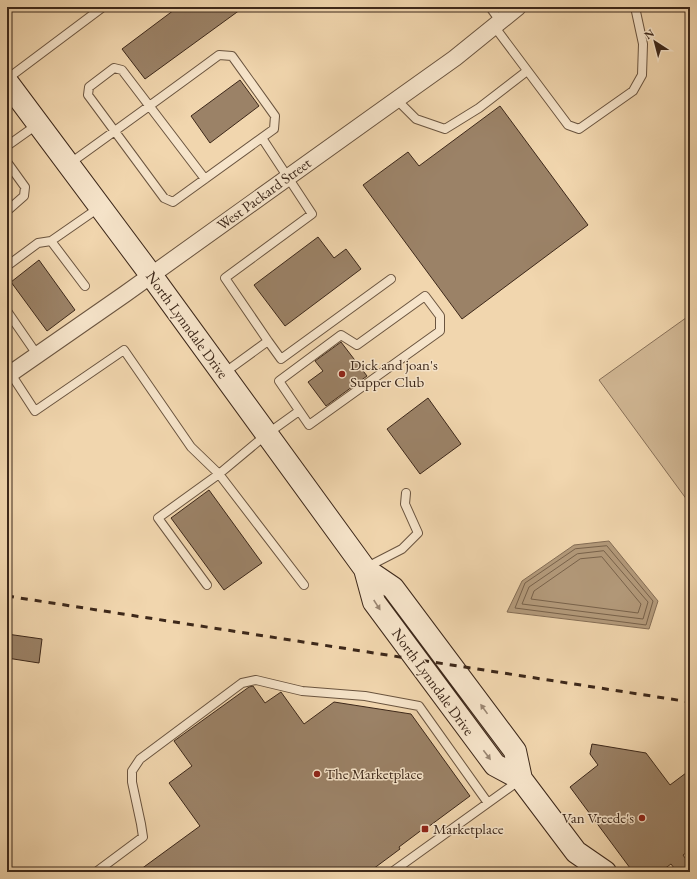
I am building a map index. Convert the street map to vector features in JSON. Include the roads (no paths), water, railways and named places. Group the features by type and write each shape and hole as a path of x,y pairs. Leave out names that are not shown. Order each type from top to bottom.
{"main road":[{"name":"North Lynndale Drive","path":"7,80 365,569 393,588 515,751 521,779 578,862 605,872"}],"street":[{"name":"West Packard Street","path":"8,373 38,356 397,100 455,58 518,7"}],"lane":[{"path":"7,80 103,7"},
{"path":"490,7 497,24 527,71 568,124 579,129 633,91 642,75 643,44 635,7"},
{"path":"69,165 114,132 149,106 219,55 232,56 275,116 274,129 262,138 205,179 173,202 164,198 114,132 88,95 89,87 114,68 122,70 149,106 205,179"},
{"path":"397,100 416,119 445,129 480,108 527,71"},
{"path":"7,146 39,124"},
{"path":"262,138 312,214 225,278 281,359 391,279"},
{"path":"7,162 26,187 24,196 7,211"},
{"path":"7,266 38,243 52,241 100,207"},
{"path":"52,241 85,286"},
{"path":"425,296 440,316 440,331 309,425 299,411 279,382 341,335 357,345 425,296"},
{"path":"7,311 38,356"},
{"path":"223,374 268,341"},
{"path":"8,373 35,411 124,350 192,447 219,474 304,585"},
{"path":"208,585 158,518 219,474 267,434 299,411"},
{"path":"365,569 402,549 418,533 405,504 406,493"},
{"path":"96,872 143,837 132,782 132,771 140,759 242,683 256,680 302,692 365,696 419,706 488,803"},
{"path":"392,872 521,779"}],"water":[{"path":"609,541 658,601 649,629 507,612 522,581 574,545"}],"railway":[{"path":"7,596 690,702"}],"place":[{"name":"Dick and joan's Supper Club","path":"342,374"},
{"name":"The Marketplace","path":"317,774"},
{"name":"Van Vreede's","path":"642,818"},
{"name":"Marketplace","path":"425,829"}]}
